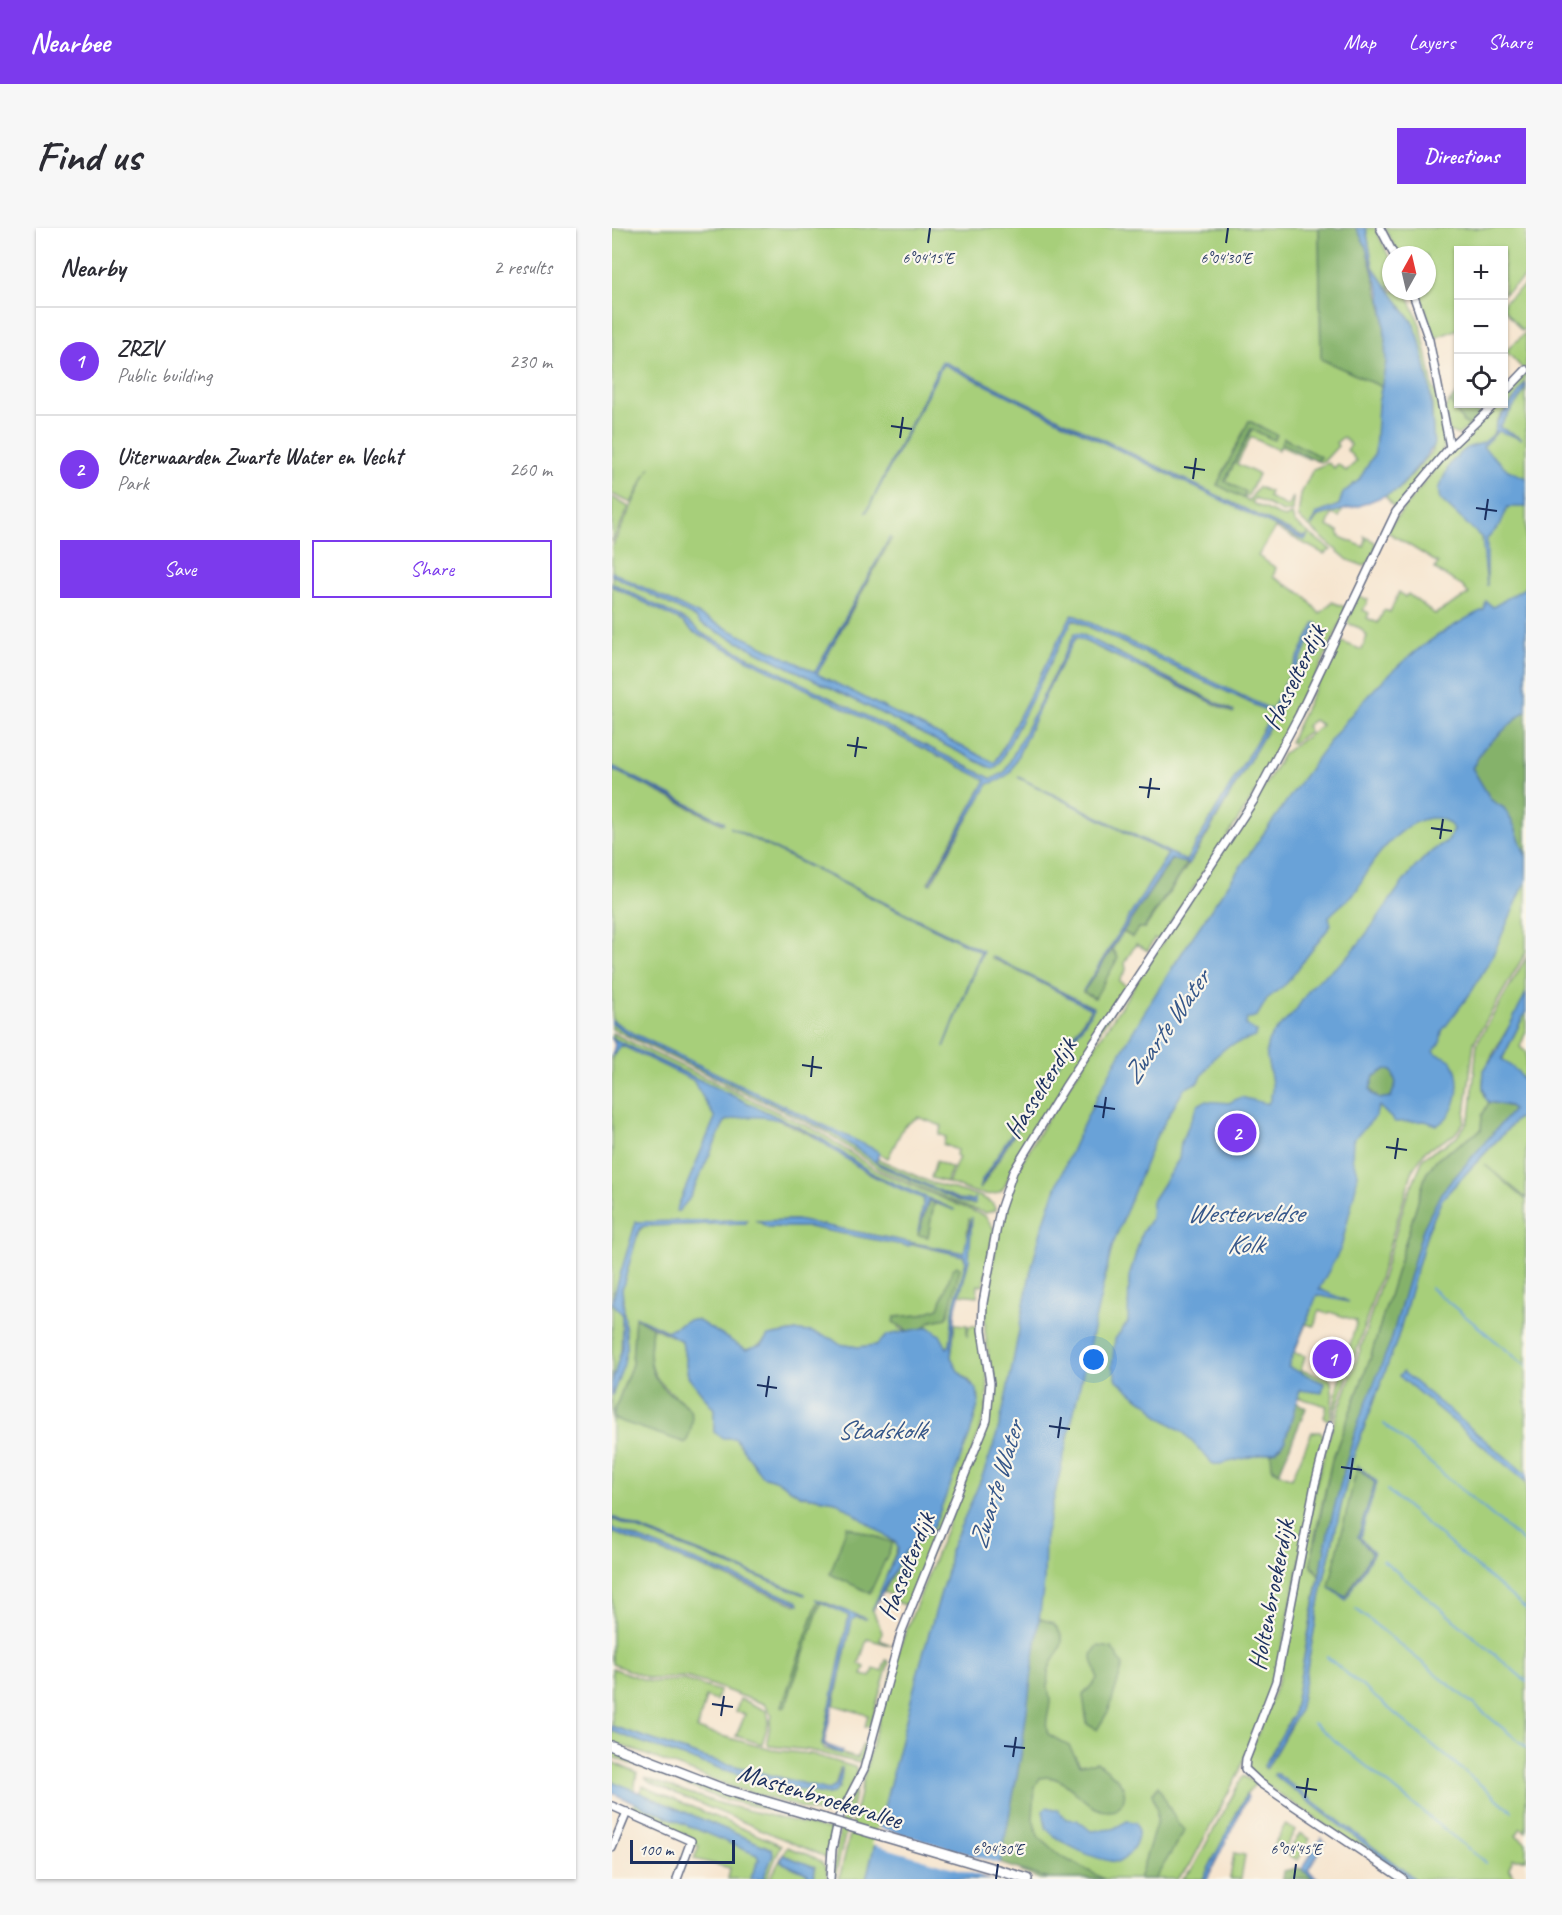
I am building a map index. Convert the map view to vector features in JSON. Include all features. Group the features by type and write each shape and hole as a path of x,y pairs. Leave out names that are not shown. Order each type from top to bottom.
{"main road":[{"name":"Mastenbroekerallee","path":"612,1746 726,1790 1024,1878"}],"street":[{"path":"1380,228 1389,246"},
{"path":"1415,300 1430,340 1450,447"},
{"path":"1508,389 1526,370"},
{"name":"Hasselterdijk","path":"830,1879 832,1849 839,1817 864,1769 901,1633 987,1420 990,1383 982,1330 983,1303 1000,1210 1010,1180 1065,1087 1254,800 1312,690 1391,521 1407,496 1450,447 1492,408"},
{"name":"Holtenbroekerdijk","path":"1330,1426 1315,1484 1276,1681 1246,1759 1245,1769 1260,1783 1403,1879"},
{"path":"612,1806 691,1842 677,1879"},
{"path":"612,1848 627,1812"}],"green space":[{"path":"612,228 1319,228 1321,359 1382,387 1378,404 1378,444 1374,456 1359,480 1343,493 1339,505 1316,514 1312,526 1318,516 1343,509 1339,517 1332,514 1327,526 1338,531 1340,537 1364,547 1366,540 1364,536 1375,542 1374,552 1364,566 1348,560 1298,517 1301,494 1313,469 1328,463 1334,468 1338,464 1346,471 1357,461 1347,450 1351,445 1343,437 1336,443 1338,446 1325,460 1320,462 1317,461 1321,457 1281,443 1310,457 1309,459 1280,446 1278,450 1251,437 1237,464 1258,474 1249,494 1244,499 1249,501 1258,487 1270,492 1268,497 1288,507 1293,497 1292,511 1283,512 1255,498 1252,503 1285,518 1292,514 1294,522 1331,550 1324,554 1275,528 1258,556 1276,568 1273,577 1304,595 1320,614 1332,602 1347,608 1307,696 1251,800 1160,939 1154,939 1148,951 1136,944 1125,962 1126,970 1119,981 1128,987 1012,1169 1006,1184 996,1194 982,1194 948,1183 959,1157 956,1155 957,1150 943,1144 946,1137 939,1134 942,1126 918,1117 904,1126 888,1158 624,1029 612,1020 612,769 722,824 724,822 612,766 612,586 683,622 693,632 986,780 928,883 931,884 988,784 1010,773 1050,685 1076,637 1233,713 1234,711 1075,633 1004,773 992,779 697,631 687,621 612,583 612,575 695,617 700,623 993,769 999,764 1072,619 1274,714 1315,623 1272,711 1072,614 995,763 817,674 892,538 815,672 612,572 612,547 650,467 631,503 612,494","holes":["944,362 1303,537 1308,535 1301,539 943,364 866,513 940,365","1249,421 1276,435 1274,439 1252,429 1225,482 1246,492 1217,485","1267,723 1270,725 1199,849 1145,928 1139,928 1132,937 1123,932 1112,950 1116,953 1094,998 1083,992 1168,854 1018,777 1186,861","731,828 983,951 944,1047 981,952","990,957 1093,1007 981,1188 981,1182 1091,1008"]},
{"path":"1319,228 1356,228 1365,244 1384,316 1386,363 1382,387 1321,359"},
{"path":"1366,228 1375,228 1384,246 1382,280 1373,267"},
{"path":"1385,228 1526,228 1526,276 1508,291 1508,246 1454,246 1454,331 1435,338 1422,300 1436,300 1436,246 1394,246"},
{"path":"1526,284 1526,328 1522,331 1508,313 1508,299"},
{"path":"1397,300 1410,300 1421,327 1433,387 1440,400 1446,442 1441,455 1395,509 1385,495 1398,490 1433,451 1432,400 1419,338 1413,323"},
{"path":"1526,332 1526,367 1523,369 1508,353 1508,349"},
{"path":"1526,372 1523,386 1508,407 1508,392"},
{"path":"1526,385 1526,710 1483,749 1526,857 1526,952 1474,1042 1464,1122 1454,1135 1425,1151 1413,1169 1357,1350 1332,1420 1338,1384 1357,1321 1330,1312 1328,1314 1319,1311 1314,1326 1306,1324 1294,1353 1305,1356 1301,1370 1330,1379 1332,1405 1329,1421 1324,1417 1327,1406 1297,1397 1272,1465 1273,1470 1292,1478 1312,1432 1320,1432 1325,1437 1275,1681 1238,1774 1190,1865 1177,1879 1040,1879 1021,1872 1022,1869 880,1825 866,1879 839,1879 873,1740 899,1649 990,1417 992,1382 985,1331 985,1306 1004,1202 1017,1170 1283,754 1322,725 1314,720 1306,726 1309,731 1293,743 1290,742 1337,640 1362,650 1367,636 1360,628 1347,623 1358,595 1368,600 1363,610 1369,613 1367,618 1378,623 1384,610 1390,612 1399,592 1405,597 1408,594 1435,614 1469,594 1462,586 1435,569 1438,563 1386,531 1452,447 1494,408 1507,408 1497,421 1493,434 1499,421"},
{"path":"1450,401 1463,422 1470,426 1458,435 1449,431 1445,408"},
{"path":"1454,408 1472,408 1481,414 1470,426 1463,422"},
{"path":"1249,421 1277,435 1274,440 1251,429 1225,481 1246,492 1243,498 1217,485"},
{"path":"1284,438 1321,457 1317,461 1281,443"},
{"path":"612,497 629,507 612,542"},
{"path":"1526,710 1526,857 1514,825 1504,808 1491,800 1472,768 1483,749"},
{"path":"1173,858 1187,864 1144,928 1139,928 1132,937 1123,932"},
{"path":"1112,950 1118,958 1095,998 1083,992"},
{"path":"1526,958 1526,991 1522,1004 1488,1063 1484,1077 1483,1090 1489,1102 1482,1116 1481,1130 1436,1160 1426,1174 1370,1359 1332,1460 1314,1540 1312,1566 1319,1576 1293,1715 1264,1768 1267,1768 1299,1711 1323,1583 1352,1460 1397,1340 1427,1233 1442,1199 1517,1119 1526,1116 1526,1198 1484,1164 1526,1200 1526,1832 1521,1828 1516,1835 1526,1843 1526,1859 1513,1859 1509,1868 1514,1877 1526,1879 1415,1879 1274,1773 1410,1879 1405,1879 1253,1776 1247,1762 1278,1682 1316,1485 1329,1437 1360,1351 1406,1199 1424,1157 1456,1138 1467,1123 1471,1111 1477,1043"},
{"path":"1526,1011 1526,1031 1520,1047 1526,1052 1526,1084 1522,1077 1502,1060"},
{"path":"612,1023 628,1034 832,1132 881,1166 962,1202 974,1205 973,1200 958,1199 876,1162 876,1158 932,1183 982,1197 992,1203 996,1210 986,1213 969,1208 879,1169 826,1132 612,1029"},
{"path":"612,1033 821,1133 877,1171 985,1216 994,1229 983,1286 978,1285 977,1296 960,1294 969,1260 969,1218 965,1253 796,1220 757,1221 768,1227 808,1227 908,1246 913,1244 963,1256 966,1262 954,1305 950,1345 947,1348 929,1327 925,1327 930,1322 949,1315 954,1268 939,1308 920,1315 895,1317 900,1329 910,1332 892,1334 876,1345 858,1347 839,1344 832,1339 811,1332 797,1331 772,1335 755,1348 746,1350 697,1320 688,1320 667,1331 635,1316 632,1364 614,1412 686,1405 665,1387 654,1373 650,1355 652,1327 682,1341 688,1376 714,1409 714,1432 735,1438 759,1472 766,1477 778,1481 800,1495 836,1501 865,1519 898,1546 873,1611 882,1632 880,1640 893,1646 867,1639 859,1664 865,1667 862,1675 871,1677 874,1669 882,1671 886,1660 889,1662 870,1726 865,1727 868,1715 834,1705 852,1620 856,1617 867,1619 816,1599 818,1601 782,1706 785,1707 821,1602 849,1614 822,1745 824,1749 857,1758 863,1744 866,1748 860,1763 808,1750 769,1746 767,1741 772,1715 764,1704 685,1677 651,1679 612,1664 612,1532 796,1605 799,1603 612,1528 612,1519 805,1595 612,1517 612,1396 627,1346 622,1289 638,1232 644,1226 746,1223 747,1220 636,1222 612,1302 612,1057 621,1045 693,1080 715,1118 676,1211 689,1199 725,1121 750,1115 770,1116 813,1136 869,1174 924,1199 918,1235 928,1236 934,1203 955,1210 875,1175 819,1137 612,1038"},
{"path":"1386,1069 1392,1071 1396,1083 1391,1097 1379,1099 1370,1089 1374,1076"},
{"path":"1489,1102 1512,1107 1512,1112 1441,1193 1423,1229 1391,1341 1353,1438 1319,1576 1311,1562 1332,1460 1370,1359 1426,1174 1436,1160 1481,1130 1482,1116"},
{"path":"936,1161 952,1168 946,1182 931,1178"},
{"path":"929,1200 934,1203 928,1237 918,1235"},
{"path":"957,1266 960,1268 947,1318 931,1321 922,1330 910,1332 893,1322 895,1317 920,1315 939,1308 952,1270"},
{"path":"612,1302 622,1313 621,1352 612,1383"},
{"path":"635,1317 652,1327 650,1359 655,1377 662,1387 689,1409 692,1417 686,1443 614,1419 614,1412 632,1364"},
{"path":"955,1324 967,1325 967,1337 969,1326 980,1326 988,1383 986,1412 962,1479 908,1606 891,1600 892,1595 884,1592 905,1552 931,1531 974,1421 979,1396 970,1381 958,1371 951,1357"},
{"path":"1296,1402 1306,1408 1279,1473 1272,1467 1271,1453 1277,1450 1285,1438"},
{"path":"1357,1467 1375,1483 1358,1537 1372,1553 1345,1598 1329,1587"},
{"path":"847,1526 893,1543 870,1593 830,1574"},
{"path":"818,1601 821,1602 785,1707 782,1706"},
{"path":"1038,1618 1053,1623 1062,1637 1061,1647 1048,1673 1050,1702 1048,1734 1069,1746 1080,1765 1097,1762 1110,1772 1121,1783 1125,1796 1116,1810 1105,1811 1086,1802 1060,1781 1051,1777 1040,1778 1035,1787 1033,1819 1038,1836 1060,1856 1104,1879 1049,1879 999,1863 1021,1755"},
{"path":"1098,1646 1112,1648 1123,1665 1109,1710 1097,1730 1087,1724 1083,1695 1097,1679 1092,1655"},
{"path":"612,1668 651,1682 684,1680 719,1691 716,1701 706,1697 697,1729 772,1750 811,1754 855,1767 857,1772 836,1815 827,1812 826,1815 735,1788 612,1742 612,1731 686,1757 829,1795 839,1788 842,1768 840,1768 835,1787 828,1790 708,1759 612,1726"},
{"path":"740,1699 767,1711 769,1721 762,1744 736,1736 745,1715 736,1711"},
{"path":"612,1750 724,1794 811,1819 722,1799 612,1757"},
{"path":"612,1762 637,1773 634,1791 612,1781"},
{"path":"1243,1776 1256,1783 1246,1795 1203,1879 1182,1879 1193,1868"},
{"path":"859,1777 835,1877 832,1879 842,1816"},
{"path":"645,1778 721,1804 831,1830 828,1858 649,1782"},
{"path":"643,1786 781,1845 767,1879 763,1879 773,1855 772,1849 639,1793"},
{"path":"1158,1786 1178,1824 1185,1830 1155,1879 1139,1879 1157,1821 1157,1811 1152,1794"},
{"path":"635,1802 757,1855 759,1860 750,1879 728,1879 730,1868 694,1859 699,1846 694,1844 693,1838 635,1813 632,1809"},
{"path":"1285,1825 1295,1830 1283,1852 1273,1846"},
{"path":"1300,1833 1310,1839 1298,1860 1287,1855"},
{"path":"787,1847 820,1861 827,1872 828,1879 814,1879 815,1867 783,1855 781,1862 808,1874 807,1879 770,1879"},
{"path":"1234,1853 1245,1855 1241,1879 1230,1879"},
{"path":"1302,1869 1314,1879 1282,1879 1283,1871"}],"water":[{"path":"1356,228 1366,228 1373,267 1382,280 1382,300 1397,300 1413,323 1419,338 1430,388 1434,446 1398,490 1359,506 1318,516 1311,526 1316,514 1339,505 1343,493 1359,480 1375,453 1378,404 1386,363 1384,316 1380,292 1365,244"},
{"path":"942,361 1302,537 1307,536 1305,540 1301,539 943,364 866,513"},
{"path":"1526,383 1524,392 1499,427 1522,439 1498,431 1483,447 1508,470 1526,478 1526,507 1508,507 1500,525 1487,539 1487,586 1482,538 1440,499 1438,489 1450,464 1469,447 1483,443 1494,434 1497,422"},
{"path":"890,537 817,674 995,763 1072,614 1272,710 1315,623 1318,624 1274,714 1073,619 999,764 993,769 700,623 695,617 612,575 612,572 815,672"},
{"path":"612,583 687,621 703,634 992,779 1004,773 1075,633 1234,712 1076,637 1050,685 1010,773 988,784 929,884 986,780 693,632 683,622 612,586"},
{"path":"1526,587 1526,710 1483,749 1472,768 1491,800 1504,808 1514,825 1526,857 1526,881 1492,957 1472,991 1442,1031 1440,1044 1433,1051 1450,1060 1456,1070 1458,1087 1454,1106 1449,1114 1437,1125 1425,1121 1395,1122 1379,1106 1375,1117 1353,1140 1352,1158 1357,1172 1356,1186 1341,1248 1319,1289 1349,1302 1317,1295 1288,1367 1324,1383 1322,1393 1300,1390 1285,1440 1276,1451 1213,1464 1182,1431 1157,1415 1149,1404 1139,1399 1117,1380 1112,1366 1115,1339 1128,1322 1129,1277 1142,1232 1151,1219 1152,1201 1179,1159 1181,1142 1198,1105 1205,1101 1229,1103 1241,1097 1268,1104 1272,1087 1266,1053 1270,1038 1295,1011 1313,985 1341,963 1358,945 1419,863 1449,840 1453,829 1448,822 1440,819 1424,819 1415,823 1387,845 1372,863 1356,891 1329,917 1331,925 1287,983 1267,999 1257,1016 1247,1019 1246,1025 1257,1032 1255,1037 1228,1046 1215,1057 1198,1082 1184,1089 1155,1139 1112,1247 1045,1537 1044,1582 1021,1755 997,1879 866,1879 919,1668 948,1568 950,1551 983,1474 999,1426 1027,1287 1041,1231 1070,1154 1092,1106 1117,1058 1173,966 1264,833 1346,720 1394,669 1421,647 1484,610 1486,601 1493,607","holes":["1386,1069 1392,1071 1396,1083 1391,1097 1379,1099 1372,1094 1370,1089 1374,1076"]},
{"path":"1267,723 1270,725 1189,864 1171,859 1083,991 1168,854 1018,777 1186,861"},
{"path":"612,766 724,822 724,823 612,769"},
{"path":"730,827 983,951 944,1047 981,952"},
{"path":"991,956 1094,1008 979,1189 981,1182 1091,1009"},
{"path":"1526,993 1526,1011 1502,1059 1518,1072 1526,1084 1526,1116 1517,1119 1442,1199 1427,1233 1397,1340 1352,1460 1323,1583 1299,1711 1266,1769 1264,1766 1293,1715 1329,1528 1346,1463 1358,1423 1391,1341 1423,1229 1441,1193 1513,1110 1510,1106 1489,1102 1486,1099 1483,1086 1484,1070 1496,1052"},
{"path":"612,1020 631,1032 876,1150 879,1153 876,1162 958,1199 972,1201 975,1197 975,1204 962,1202 881,1166 832,1132 628,1034 612,1023"},
{"path":"612,1038 819,1137 875,1175 955,1210 928,1200 918,1232 924,1199 870,1174 803,1130 786,1122 748,1117 725,1121 689,1199 679,1211 676,1211 715,1118 693,1080 621,1045 612,1057 615,1045"},
{"name":"Stadskolk","path":"972,1217 969,1260 956,1307 951,1357 958,1371 977,1390 979,1402 970,1434 934,1526 905,1552 872,1611 898,1549 896,1543 836,1501 800,1495 778,1481 762,1476 735,1438 723,1438 714,1432 714,1409 688,1376 682,1341 635,1316 667,1331 688,1320 697,1320 746,1350 761,1345 768,1336 797,1331 811,1332 832,1339 839,1344 858,1347 876,1345 888,1335 929,1327 940,1335 947,1348 950,1345 954,1305 966,1262 964,1256 913,1244 908,1246 808,1227 768,1227 757,1221 796,1220 964,1253"},
{"path":"747,1220 746,1223 644,1226 639,1229 622,1289 627,1346 624,1364 612,1396 612,1383 622,1347 622,1314 612,1302 636,1222"},
{"path":"1403,1372 1526,1474 1526,1482 1399,1376"},
{"path":"1357,1465 1377,1482 1360,1538 1374,1552 1346,1600 1329,1587 1347,1598 1372,1552 1358,1537 1375,1483"},
{"path":"612,1517 805,1594 805,1595 612,1519"},
{"path":"612,1528 798,1601 799,1604 612,1532"},
{"path":"815,1599 867,1619 856,1617 852,1620 824,1744 843,1751 842,1754 822,1745 849,1616"},
{"path":"612,1726 708,1759 828,1790 836,1786 842,1767 841,1780 836,1790 829,1795 774,1783 665,1751 612,1731"},
{"path":"1276,1773 1415,1879 1410,1879 1274,1775"},
{"path":"612,1781 772,1849 773,1855 763,1879 750,1879 759,1860 757,1855 612,1793"},
{"path":"1246,1795 1248,1797 1207,1879 1203,1879"},
{"path":"1047,1807 1058,1810 1066,1819 1077,1820 1091,1831 1113,1829 1127,1821 1136,1822 1138,1833 1135,1845 1119,1862 1100,1859 1079,1851 1060,1840 1046,1828 1043,1810"},
{"path":"1321,1838 1325,1843 1308,1870 1318,1879 1314,1879 1302,1869"},
{"path":"783,1855 815,1867 814,1879 807,1879 808,1874 781,1862"}],"pier":[{"path":"877,1827 1001,1864 1000,1879 991,1879 872,1844"}],"waterway":[{"path":"1431,1288 1526,1366"},
{"path":"1384,1424 1526,1544"},
{"path":"1387,1490 1526,1609"},
{"path":"1383,1560 1526,1681"},
{"path":"1356,1609 1526,1747"},
{"path":"1327,1657 1512,1811"},
{"path":"1313,1723 1486,1863"}],"place":[{"name":"Uiterwaarden Zwarte Water en Vecht","path":"1237,1133"},
{"name":"ZRZV","path":"1332,1359"}],"water label":[{"name":"Zwarte Water","path":"1166,1027"},
{"name":"Westerveldse Kolk","path":"1245,1228"},
{"name":"Zwarte Water","path":"996,1485"}]}
